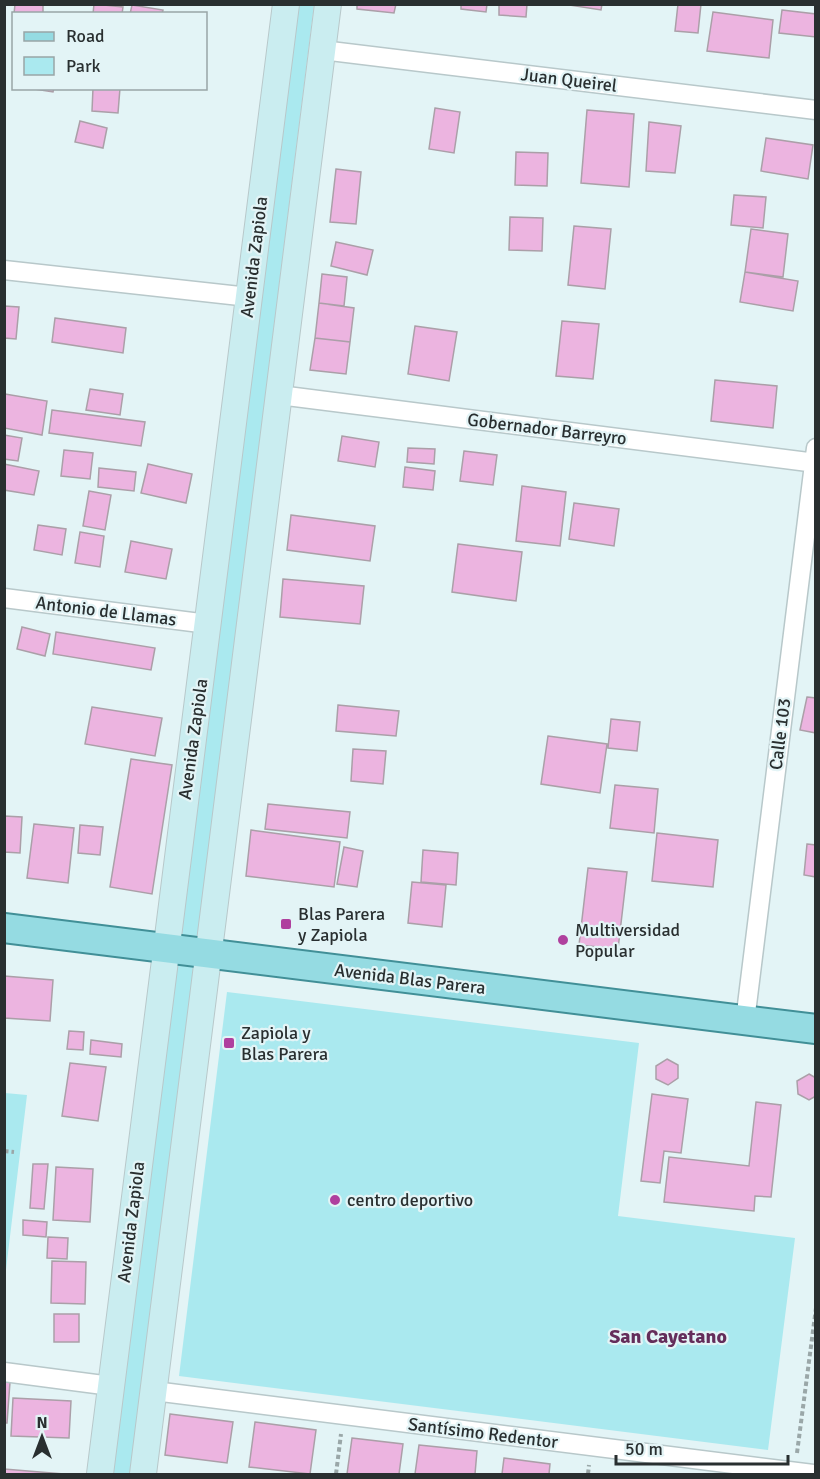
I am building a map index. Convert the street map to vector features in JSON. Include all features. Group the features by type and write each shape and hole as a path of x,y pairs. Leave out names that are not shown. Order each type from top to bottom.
{"main road":[{"name":"Avenida Zapiola","path":"100,1474 286,4"},
{"path":"143,1474 328,4"},
{"name":"Avenida Blas Parera","path":"4,928 816,1029"}],"street":[{"name":"Juan Queirel","path":"322,50 816,110"},
{"path":"4,270 249,297"},
{"name":"Gobernador Barreyro","path":"279,395 815,458"},
{"name":"Calle 103","path":"745,1021 815,458"},
{"name":"Antonio de Llamas","path":"4,598 208,624"},
{"path":"4,1372 111,1386"},
{"name":"Santísimo Redentor","path":"154,1391 813,1474"}],"path":[{"path":"4,1151 14,1152"},
{"path":"795,1473 816,1308"},
{"path":"336,1474 343,1416"}],"green space":[{"path":"297,5 314,5 131,1474 111,1474"},
{"path":"227,992 639,1043 618,1216 795,1238 768,1450 179,1376"},
{"path":"4,1093 27,1095 5,1278"}],"building":[{"path":"15,4 43,4 43,12 14,12"},
{"path":"94,4 123,7 122,12 93,12"},
{"path":"357,4 396,4 394,13 357,9"},
{"path":"461,4 487,4 486,12 461,9"},
{"path":"499,4 527,4 526,17 499,15"},
{"path":"563,4 602,4 601,10"},
{"path":"678,4 701,4 698,33 675,31"},
{"path":"132,5 163,10 162,12 130,12"},
{"path":"782,10 816,14 816,37 779,33"},
{"path":"713,12 773,20 769,58 707,51"},
{"path":"93,90 120,90 118,113 92,111"},
{"path":"435,108 460,112 454,153 429,149"},
{"path":"587,110 634,114 629,187 581,183"},
{"path":"80,121 107,128 103,148 75,142"},
{"path":"649,122 681,126 675,173 646,171"},
{"path":"766,138 813,145 808,179 761,171"},
{"path":"516,152 548,153 547,186 515,185"},
{"path":"336,169 361,172 356,224 330,222"},
{"path":"734,195 766,197 763,228 731,225"},
{"path":"510,217 543,218 542,251 509,250"},
{"path":"574,226 611,229 605,289 568,285"},
{"path":"751,229 788,234 783,277 745,272"},
{"path":"336,242 373,250 367,275 331,266"},
{"path":"745,272 798,281 793,311 740,302"},
{"path":"322,274 347,277 344,306 319,303"},
{"path":"319,303 354,308 350,342 315,338"},
{"path":"4,306 19,307 16,339 4,338"},
{"path":"55,318 126,328 123,353 52,342"},
{"path":"562,321 599,324 593,379 556,376"},
{"path":"415,326 457,332 449,381 408,374"},
{"path":"315,338 350,342 346,374 310,370"},
{"path":"715,380 777,386 773,428 711,421"},
{"path":"90,389 123,394 120,415 86,410"},
{"path":"5,394 47,401 42,435 4,428"},
{"path":"52,410 145,422 141,446 49,433"},
{"path":"4,435 22,438 18,461 4,459"},
{"path":"342,436 379,442 375,467 338,461"},
{"path":"408,448 435,449 434,464 407,462"},
{"path":"64,450 93,453 90,479 61,476"},
{"path":"464,451 497,455 493,485 460,481"},
{"path":"4,464 39,471 34,495 4,490"},
{"path":"148,464 192,474 186,503 141,493"},
{"path":"405,467 435,471 433,490 403,487"},
{"path":"99,468 136,472 134,491 98,487"},
{"path":"522,486 566,492 560,546 516,541"},
{"path":"89,491 111,495 105,530 83,526"},
{"path":"574,503 619,509 614,546 569,539"},
{"path":"291,515 375,526 370,561 287,550"},
{"path":"38,525 66,529 62,555 34,550"},
{"path":"80,532 104,536 100,567 75,563"},
{"path":"131,541 172,549 166,579 125,572"},
{"path":"458,544 522,552 516,601 452,592"},
{"path":"283,579 364,586 360,624 280,617"},
{"path":"22,627 50,634 45,656 17,649"},
{"path":"56,632 155,648 151,670 53,654"},
{"path":"807,697 816,698 816,733 800,730"},
{"path":"338,705 399,711 396,736 336,731"},
{"path":"92,707 162,718 155,756 85,744"},
{"path":"611,719 640,722 637,751 608,748"},
{"path":"548,736 607,744 600,793 541,784"},
{"path":"353,749 386,751 383,784 351,781"},
{"path":"131,759 172,765 152,894 110,887"},
{"path":"615,785 658,789 654,833 610,828"},
{"path":"268,804 350,812 347,838 265,829"},
{"path":"4,816 22,817 20,853 4,852"},
{"path":"34,824 74,828 68,883 27,878"},
{"path":"80,825 103,827 100,855 78,853"},
{"path":"251,830 340,842 334,887 246,876"},
{"path":"657,833 718,840 713,887 652,881"},
{"path":"807,844 816,845 816,877 804,875"},
{"path":"344,847 363,851 357,887 337,884"},
{"path":"423,850 458,853 456,885 421,882"},
{"path":"588,868 627,872 618,949 579,945"},
{"path":"412,882 446,885 442,927 408,923"},
{"path":"4,976 53,980 50,1021 4,1018"},
{"path":"69,1031 84,1032 83,1050 67,1049"},
{"path":"91,1040 122,1044 121,1057 90,1054"},
{"path":"667,1059 678,1065 678,1078 668,1085 656,1079 656,1066"},
{"path":"70,1063 106,1067 98,1121 62,1116"},
{"path":"809,1074 816,1078 816,1096 809,1100 798,1094 797,1081"},
{"path":"652,1094 688,1099 681,1153 664,1151 660,1183 641,1181"},
{"path":"756,1102 781,1105 771,1197 755,1196 754,1211 664,1202 669,1157 749,1166"},
{"path":"33,1164 48,1164 44,1209 30,1208"},
{"path":"56,1167 93,1169 90,1222 53,1220"},
{"path":"23,1220 47,1222 46,1237 23,1235"},
{"path":"48,1237 68,1238 67,1259 47,1258"},
{"path":"52,1261 86,1262 85,1304 51,1303"},
{"path":"54,1314 79,1314 79,1342 54,1342"},
{"path":"4,1382 10,1382 7,1423 4,1423"},
{"path":"13,1398 71,1401 69,1438 11,1436"},
{"path":"170,1414 233,1422 227,1463 165,1455"},
{"path":"255,1422 316,1430 310,1474 249,1467"},
{"path":"352,1438 403,1444 399,1474 347,1474"},
{"path":"419,1445 477,1451 475,1474 415,1474"},
{"path":"504,1458 550,1464 549,1474 502,1474"},
{"path":"4,1469 64,1474 4,1474"}],"place":[{"name":"Blas Parera y Zapiola","path":"286,924"},
{"name":"Multiversidad Popular","path":"563,940"},
{"name":"Zapiola y Blas Parera","path":"229,1043"},
{"name":"centro deportivo","path":"335,1200"}],"district":[{"name":"San Cayetano","path":"668,1336"}]}
